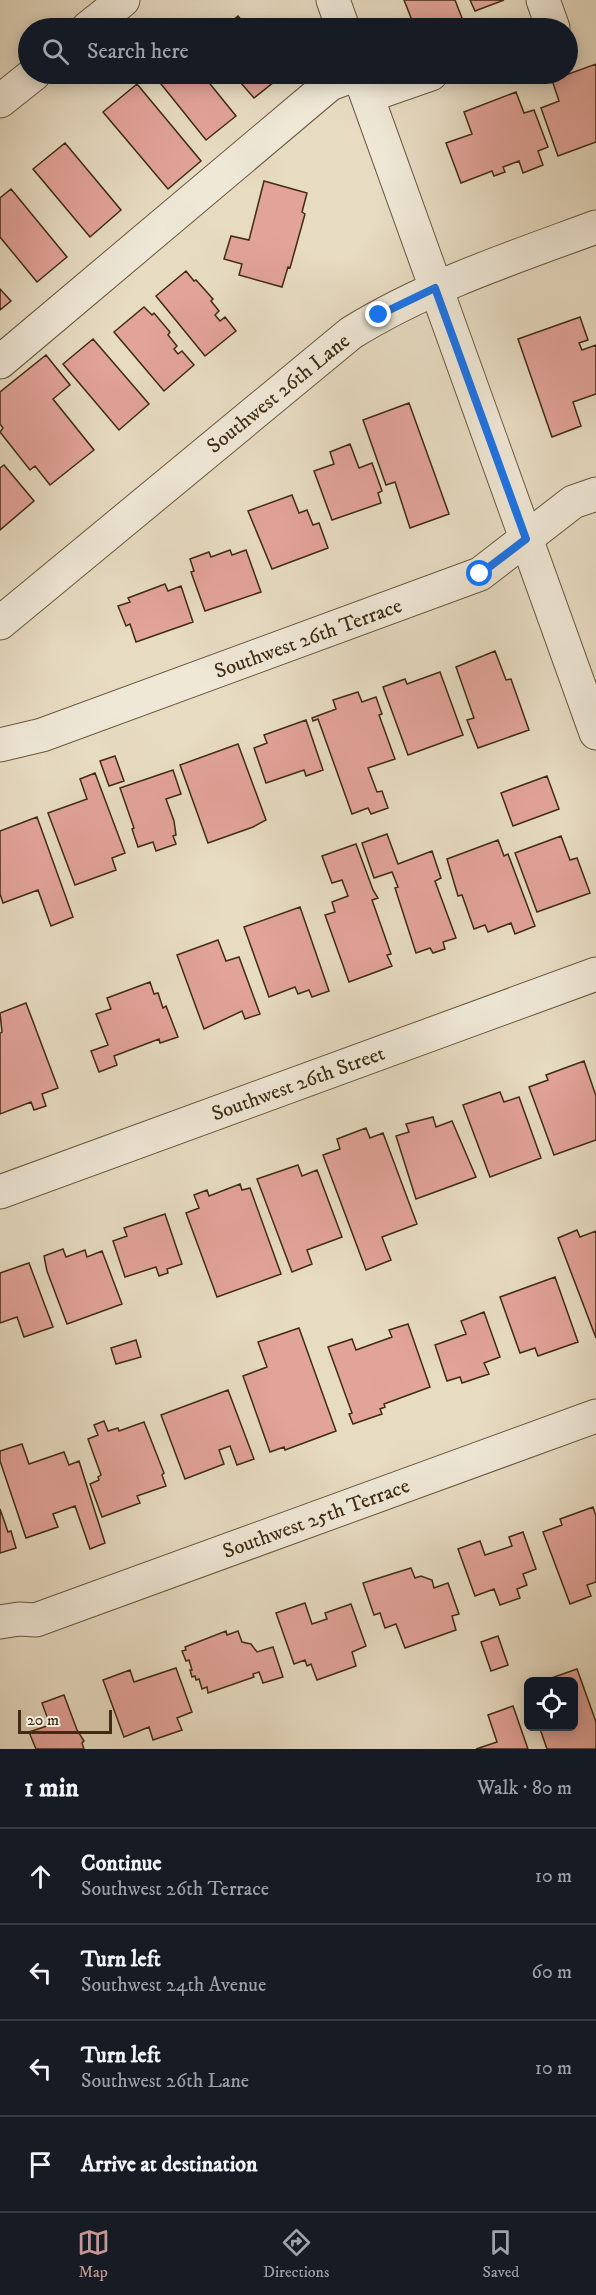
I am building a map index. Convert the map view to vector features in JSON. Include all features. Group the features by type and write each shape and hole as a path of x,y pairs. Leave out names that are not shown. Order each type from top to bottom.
{"street":[{"path":"100,18 123,0"},
{"path":"333,0 339,18"},
{"path":"543,0 549,18"},
{"path":"0,101 21,84"},
{"path":"0,362 330,84"},
{"path":"362,84 596,733"},
{"name":"Southwest 26th Lane","path":"0,623 335,345 379,315 435,288 596,227"},
{"name":"Southwest 26th Terrace","path":"0,745 42,735 480,574 573,502 596,494"},
{"name":"Southwest 26th Street","path":"0,1192 596,974"},
{"name":"Southwest 25th Terrace","path":"0,1622 19,1618 36,1620 596,1416"},
{"name":"Southwest 25th Terrace","path":"0,1646 28,1634 36,1620"}],"building":[{"path":"404,0 455,0 462,18 411,18"},
{"path":"470,0 504,0 475,11"},
{"path":"596,64 596,142 558,156 541,108 559,101 553,84 578,84 578,71"},
{"path":"137,84 201,161 168,189 103,112"},
{"path":"161,84 210,84 236,116 206,140"},
{"path":"242,84 272,84 254,98"},
{"path":"516,92 524,113 534,110 548,147 538,151 543,165 523,173 519,161 503,167 505,172 494,176 492,171 461,183 446,143 472,134 464,112"},
{"path":"65,143 121,210 90,237 33,169"},
{"path":"264,181 307,193 302,212 305,214 290,268 288,267 282,287 239,275 242,264 224,259 231,236 249,240"},
{"path":"11,189 67,257 37,282 0,237 0,198"},
{"path":"186,271 213,299 211,301 219,311 215,315 220,321 225,317 236,331 205,356 156,296"},
{"path":"0,289 11,301 0,310"},
{"path":"144,307 152,315 154,313 170,332 168,335 177,346 174,349 178,354 182,351 194,365 164,391 114,332"},
{"path":"580,317 588,340 579,343 582,350 596,345 596,394 573,402 581,426 552,437 518,339"},
{"path":"93,339 149,404 119,430 63,364"},
{"path":"46,355 70,385 53,399 94,450 50,485 35,466 30,470 0,432 3,428 0,424 0,392"},
{"path":"409,403 449,514 410,528 395,482 386,485 363,420"},
{"path":"350,444 359,468 372,463 382,491 378,493 381,503 332,520 314,471 334,464 330,452"},
{"path":"4,465 34,501 0,530 0,468"},
{"path":"292,495 299,513 307,510 313,525 319,523 328,548 272,569 248,511"},
{"path":"230,550 232,555 246,550 261,592 205,611 191,572 194,571 190,559 209,552 211,557"},
{"path":"165,584 168,591 181,586 193,622 136,642 130,624 126,626 118,606 130,602 128,598"},
{"path":"495,651 506,680 511,679 529,730 478,748 467,720 474,718 456,667"},
{"path":"440,672 463,735 408,755 383,687 405,679 407,684"},
{"path":"358,692 362,702 376,697 382,714 379,715 395,759 368,768 377,792 382,791 388,808 371,814 368,808 352,814 318,719 313,721 312,718 336,709 333,700"},
{"path":"306,720 323,770 306,776 304,770 266,783 254,748 267,743 264,735"},
{"path":"238,744 266,820 208,843 180,765"},
{"path":"115,756 124,781 109,786 100,761"},
{"path":"173,770 181,794 166,799 174,821 176,835 173,836 176,844 156,851 153,842 138,847 120,788"},
{"path":"95,773 125,853 112,858 116,870 75,885 48,813 87,799 80,779"},
{"path":"547,776 559,809 513,826 501,793"},
{"path":"37,817 73,917 51,926 38,890 3,903 0,894 0,831"},
{"path":"387,834 398,864 432,851 441,878 435,881 456,938 443,942 445,949 433,953 430,948 416,953 392,872 374,878 362,843"},
{"path":"561,836 570,860 577,858 590,893 537,912 515,853"},
{"path":"498,840 504,856 508,854 535,926 515,934 511,923 488,932 485,925 474,929 462,895 458,896 447,859"},
{"path":"356,844 378,898 372,900 391,954 387,955 392,966 349,982 325,915 335,912 332,902 348,896 342,880 332,883 322,856"},
{"path":"300,907 329,991 312,997 309,990 298,994 295,987 269,997 244,927"},
{"path":"218,940 226,961 239,957 260,1014 245,1019 242,1011 204,1029 177,955"},
{"path":"150,982 154,994 158,993 163,1008 166,1006 178,1037 160,1043 159,1039 114,1056 117,1065 99,1072 91,1051 108,1045 96,1014 111,1009 107,998"},
{"path":"26,1003 58,1088 42,1094 46,1106 34,1110 31,1102 0,1114 0,1033 2,1032 0,1013"},
{"path":"584,1061 596,1096 596,1140 554,1155 529,1087 548,1080 546,1075"},
{"path":"500,1092 504,1102 519,1097 541,1158 490,1177 463,1105"},
{"path":"433,1117 436,1127 452,1121 476,1177 416,1199 396,1136 409,1132 406,1124"},
{"path":"366,1128 370,1138 383,1133 417,1224 382,1237 391,1260 366,1270 323,1155 340,1149 337,1139"},
{"path":"298,1165 302,1176 317,1170 342,1237 307,1250 312,1264 292,1272 257,1179"},
{"path":"240,1184 242,1190 250,1188 281,1274 217,1297 186,1213 199,1208 194,1195 207,1190 209,1196"},
{"path":"165,1214 182,1264 167,1269 168,1273 159,1276 156,1267 125,1277 113,1241 127,1236 124,1228"},
{"path":"577,1230 580,1237 596,1231 596,1338 558,1238"},
{"path":"63,1249 66,1257 85,1250 87,1257 102,1251 122,1304 67,1324 47,1271 44,1256"},
{"path":"29,1263 53,1327 24,1337 17,1317 0,1323 0,1273"},
{"path":"555,1277 578,1342 538,1356 535,1348 520,1353 500,1297"},
{"path":"484,1312 500,1357 484,1363 489,1374 462,1383 460,1377 447,1381 435,1345 466,1334 461,1321"},
{"path":"408,1324 430,1387 384,1404 385,1407 380,1409 382,1414 353,1424 349,1414 352,1413 328,1347 352,1339 356,1350 392,1337 389,1330"},
{"path":"299,1328 336,1431 285,1450 284,1447 270,1452 243,1376 267,1367 258,1342"},
{"path":"136,1340 141,1357 116,1364 111,1348"},
{"path":"228,1390 254,1459 237,1465 230,1446 219,1450 224,1464 185,1479 161,1415"},
{"path":"104,1421 108,1431 118,1428 119,1431 144,1422 164,1473 162,1475 166,1486 137,1496 140,1503 102,1517 90,1484 99,1480 98,1477 101,1475 88,1439 98,1435 94,1425"},
{"path":"22,1444 29,1464 64,1452 69,1465 79,1461 105,1543 90,1549 75,1506 53,1514 58,1527 26,1538 0,1461 0,1451"},
{"path":"593,1507 596,1516 596,1582 587,1585 591,1596 570,1604 543,1532 562,1525 560,1519"},
{"path":"0,1509 8,1532 11,1531 16,1548 0,1553"},
{"path":"523,1532 536,1569 523,1574 527,1585 517,1589 520,1598 500,1605 494,1589 475,1596 458,1549 480,1541 485,1555 512,1546 509,1537"},
{"path":"411,1568 415,1578 421,1576 432,1580 434,1588 448,1583 459,1614 452,1616 456,1630 405,1648 396,1624 385,1628 380,1613 374,1615 363,1583"},
{"path":"305,1603 312,1624 327,1619 325,1613 351,1604 366,1646 352,1652 356,1666 317,1680 311,1664 307,1666 305,1660 294,1664 276,1613"},
{"path":"226,1631 227,1635 238,1631 242,1642 251,1644 257,1652 273,1647 283,1677 263,1683 259,1672 253,1674 254,1677 208,1693 207,1687 202,1689 199,1679 192,1677 189,1660 186,1661 182,1651 186,1650 185,1647"},
{"path":"498,1636 508,1665 491,1671 481,1642"},
{"path":"176,1668 192,1712 177,1718 182,1730 153,1740 149,1727 124,1737 103,1680 130,1670 134,1682"},
{"path":"577,1669 596,1722 596,1749 547,1749 541,1731 578,1731 578,1677 554,1677"},
{"path":"64,1695 77,1730 84,1741 82,1743 84,1749 36,1749 29,1732 50,1725 42,1703"},
{"path":"513,1706 528,1749 476,1749 497,1742 488,1715"}],"route":[{"path":"379,315 435,288 526,539 480,574"}]}
